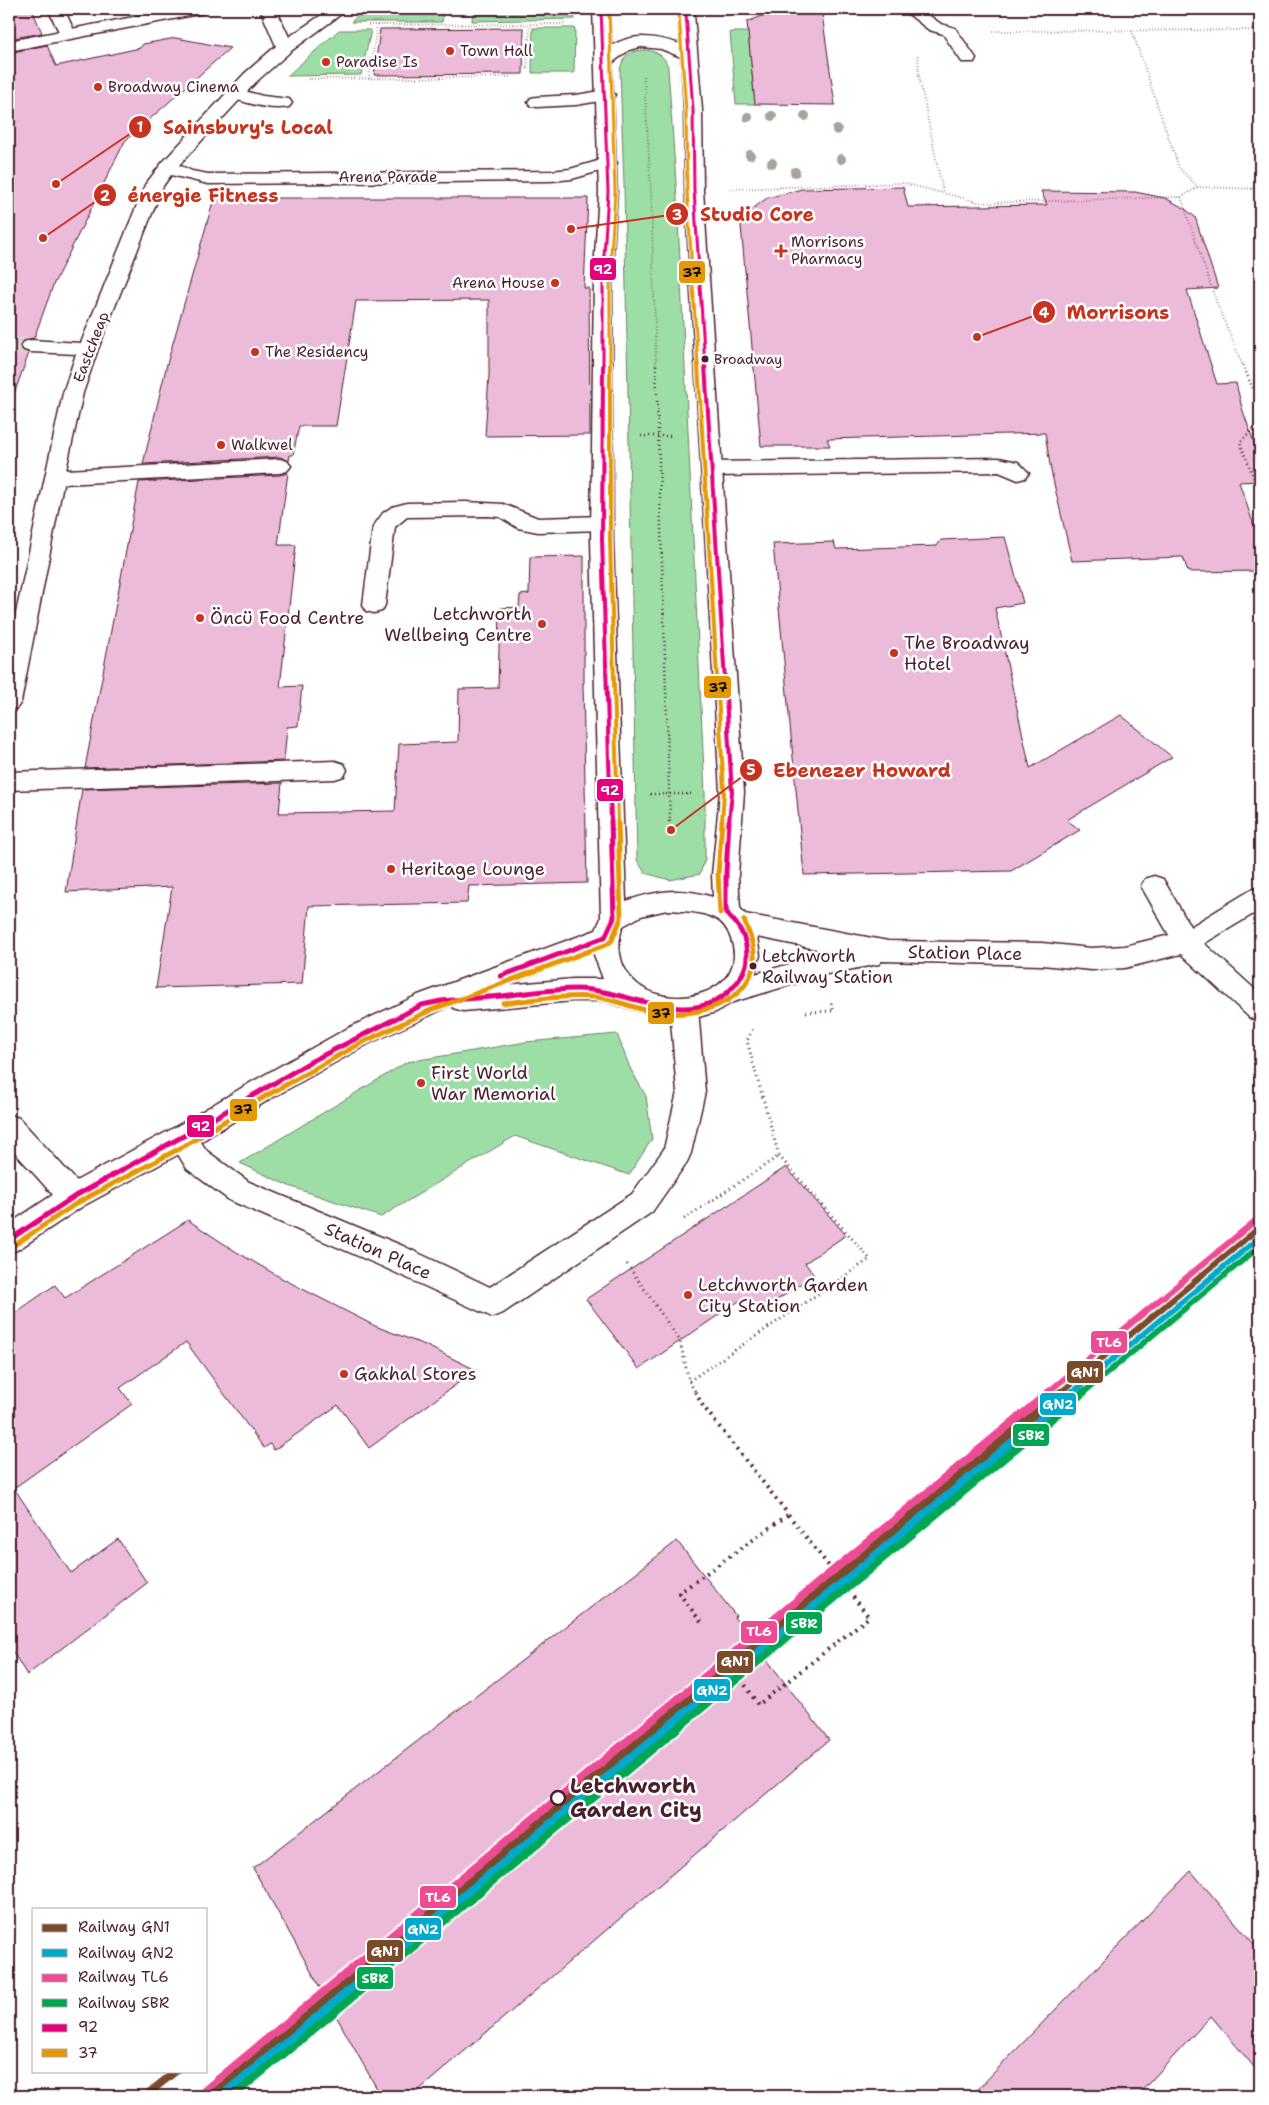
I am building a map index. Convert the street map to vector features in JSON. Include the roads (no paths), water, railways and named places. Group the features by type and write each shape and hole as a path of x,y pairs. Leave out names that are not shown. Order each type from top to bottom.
{"street":[{"path":"56,9 68,35"},
{"path":"9,46 199,9"},
{"path":"270,9 269,11 285,46"},
{"name":"Eastcheap","path":"9,702 54,478 74,394 88,349 154,185 168,167 250,78 285,46 340,9"},
{"path":"600,9 606,95 608,163 604,271 602,523 610,792 614,856 607,960 613,975 624,989 640,1000 672,1008 706,1004 725,994 740,979 748,961 746,941 732,918 725,875 732,792 714,469 710,437 694,190 692,110 686,14 690,9"},
{"path":"910,9 935,27 949,31 968,58"},
{"path":"943,12 957,27 949,31"},
{"path":"604,62 618,49 628,44 643,42 673,46 688,54"},
{"path":"236,94 262,101 283,103"},
{"path":"536,102 576,100 606,95"},
{"name":"Arena Parade","path":"168,167 187,176 208,178 551,176 572,174 608,163"},
{"path":"31,346 88,349"},
{"path":"714,469 999,465 1011,467 1018,473"},
{"path":"54,478 280,466"},
{"path":"374,606 384,527 395,513 407,510 483,509 501,510 514,514 529,524 572,525 602,523"},
{"path":"9,781 335,770"},
{"path":"1154,886 1186,942 1260,1010"},
{"name":"Station Place","path":"725,994 827,963 888,952 1042,954 1091,959 1125,956 1186,942 1260,897"},
{"name":"Station Place","path":"610,927 637,907 667,900 698,902 732,918 888,952"},
{"path":"9,1240 73,1197 182,1138 260,1091 358,1036 428,1003 610,927"},
{"path":"428,1003 602,990 672,1008"},
{"name":"Station Place","path":"182,1138 197,1160 239,1191 392,1256 492,1303 642,1202 677,1153 691,1092 672,1008"},
{"path":"9,1127 73,1197"}],"tunnel":[{"path":"9,346 31,346"}],"rail line":[{"name":"TL6","path":"205,2090 1255,1221"},
{"name":"GN1","path":"210,2096 1260,1227"},
{"name":"GN2","path":"221,2096 1260,1237"},
{"name":"SBR","path":"233,2096 1260,1246"},
{"name":"GN1","path":"145,2096 175,2072"}],"place":[{"name":"Town Hall","path":"450,51"},
{"name":"Paradise Is","path":"326,62"},
{"name":"Broadway Cinema","path":"98,87"},
{"name":"Sainsbury's Local","path":"56,184"},
{"name":"Studio Core","path":"571,229"},
{"name":"énergie Fitness","path":"43,238"},
{"name":"Morrisons Pharmacy","path":"781,251"},
{"name":"Arena House","path":"555,283"},
{"name":"Morrisons","path":"977,337"},
{"name":"The Residency","path":"255,352"},
{"name":"Broadway","path":"705,359"},
{"name":"Walkwel","path":"221,445"},
{"name":"Öncü Food Centre","path":"200,618"},
{"name":"Letchworth Wellbeing Centre","path":"542,624"},
{"name":"The Broadway Hotel","path":"894,653"},
{"name":"Ebenezer Howard","path":"671,830"},
{"name":"Heritage Lounge","path":"391,869"},
{"name":"Letchworth Railway Station","path":"753,966"},
{"name":"First World War Memorial","path":"421,1083"},
{"name":"Letchworth Garden City Station","path":"688,1295"},
{"name":"Gakhal Stores","path":"344,1374"},
{"name":"Letchworth Garden City","path":"558,1798"}]}
